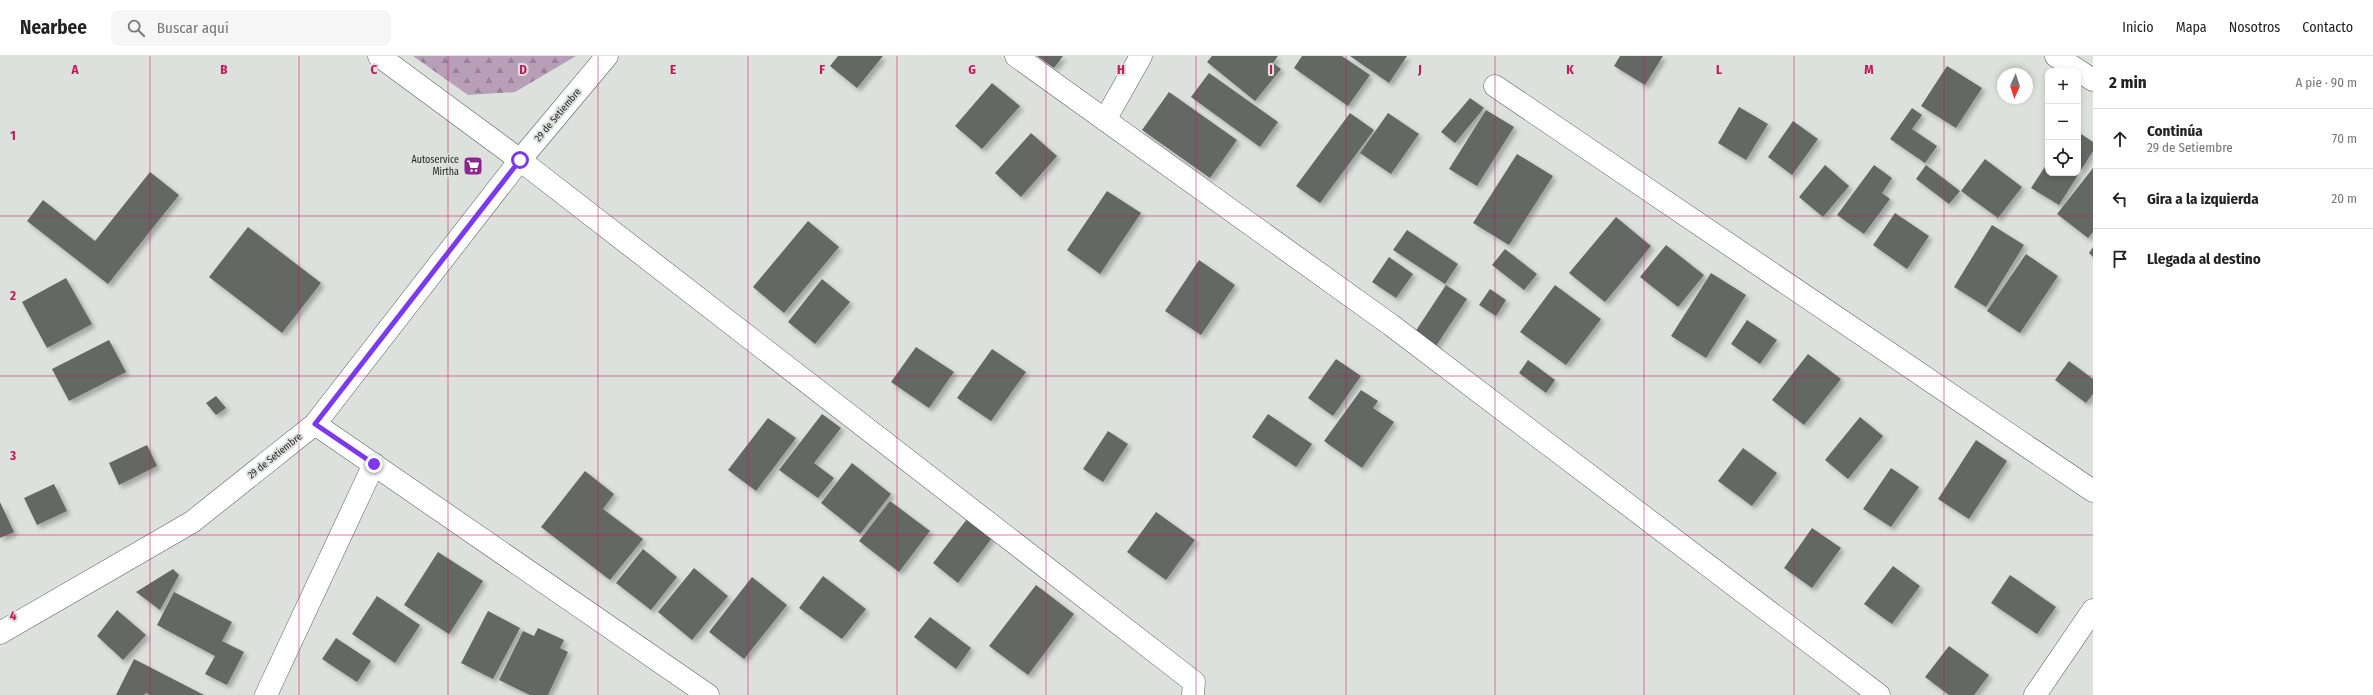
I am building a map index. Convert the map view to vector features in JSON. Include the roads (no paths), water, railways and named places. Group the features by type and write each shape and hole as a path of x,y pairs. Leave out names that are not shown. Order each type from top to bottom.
{"street":[{"path":"378,56 520,160 1194,682 1193,695"},
{"name":"29 de Setiembre","path":"0,633 192,522 315,424 520,160 607,56"},
{"path":"1016,56 1391,325 1879,695"},
{"path":"1105,120 1141,56"},
{"path":"2056,56 2093,80"},
{"path":"1495,86 2093,491"},
{"path":"315,424 708,695"},
{"path":"266,695 374,464"},
{"path":"2035,695 2093,610"}],"place":[{"name":"Autoservice Mirtha","path":"473,166"}]}
